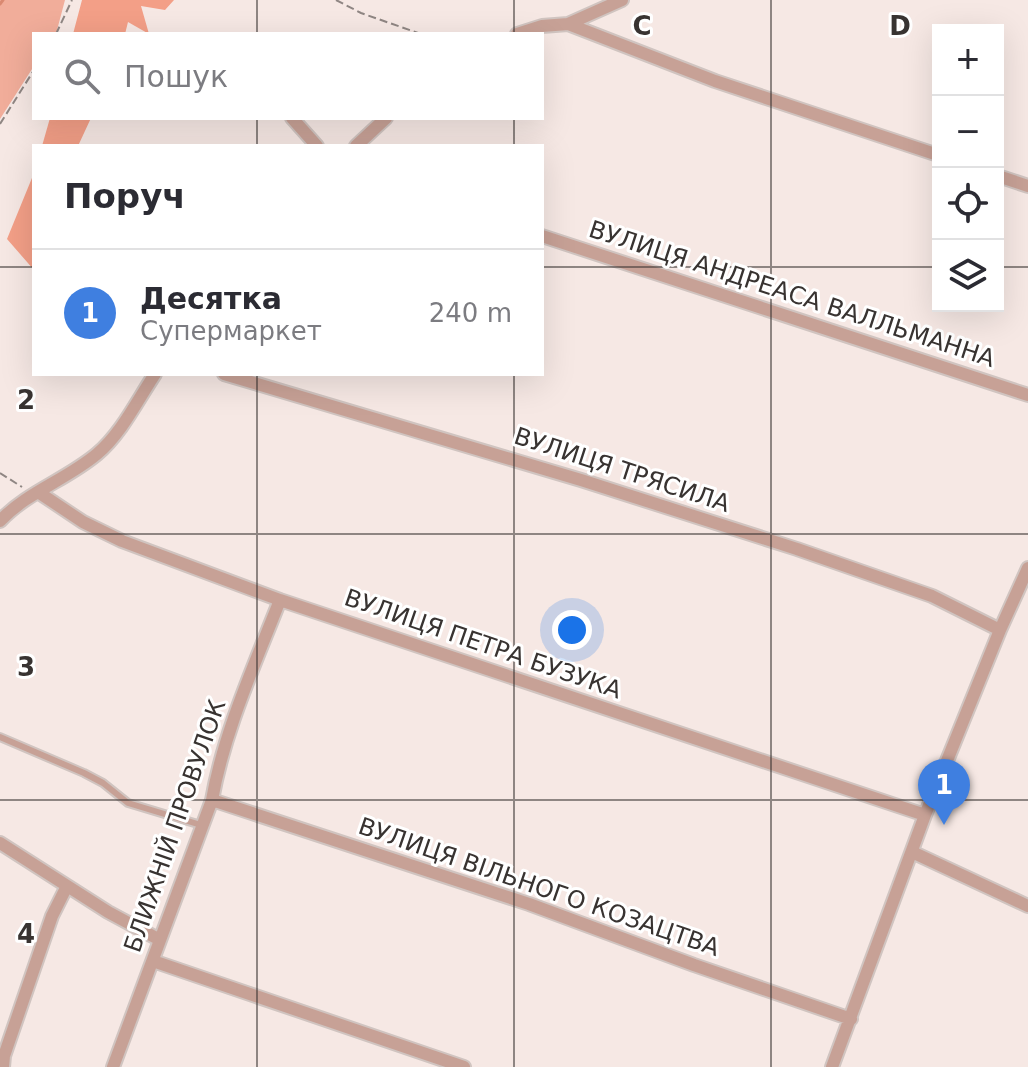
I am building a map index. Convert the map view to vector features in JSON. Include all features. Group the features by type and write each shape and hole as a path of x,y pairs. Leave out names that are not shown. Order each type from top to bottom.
{"street":[{"path":"523,32 542,26 568,24 622,0"},
{"path":"568,24 715,81 932,153"},
{"path":"294,120 315,144"},
{"path":"358,144 384,120"},
{"path":"1004,178 1028,186"},
{"name":"ВУЛИЦЯ АНДРЕАСА ВАЛЛЬМАННА","path":"544,237 1028,395"},
{"path":"0,521 22,501 95,456 109,443 154,376"},
{"name":"ВУЛИЦЯ ТРЯСИЛА","path":"231,376 567,475 784,545 932,596 1000,630"},
{"name":"ВУЛИЦЯ ПЕТРА БУЗУКА","path":"38,492 83,522 122,541 280,600 925,815"},
{"path":"832,1067 925,815 1028,568"},
{"name":"БЛИЖНІЙ ПРОВУЛОК","path":"113,1067 212,800 215,780 243,697 280,600"},
{"name":"ВУЛИЦЯ ВІЛЬНОГО КОЗАЦТВА","path":"212,800 529,904 851,1019"},
{"path":"0,843 120,920 160,940"},
{"path":"912,852 1028,906"},
{"path":"3,1067 4,1056 52,916 67,886"},
{"path":"153,961 464,1067"}],"lane":[{"path":"0,737 84,773 103,783 128,803 201,825"}],"path":[{"path":"57,32 72,0"},
{"path":"336,0 361,13 415,32"},
{"path":"0,124 32,73"},
{"path":"0,473 16,485 38,492"}],"shaded area":[{"path":"0,0 65,0 57,32 32,32 32,69 0,119"},
{"path":"82,0 174,0 165,10 141,6 148,32 128,22 126,32 74,32"},
{"path":"49,120 90,120 79,144 43,144"},
{"path":"32,178 32,268 7,239"}],"waterway":[{"path":"0,4 3,0"}],"place":[{"name":"Десятка","path":"944,825"}]}
